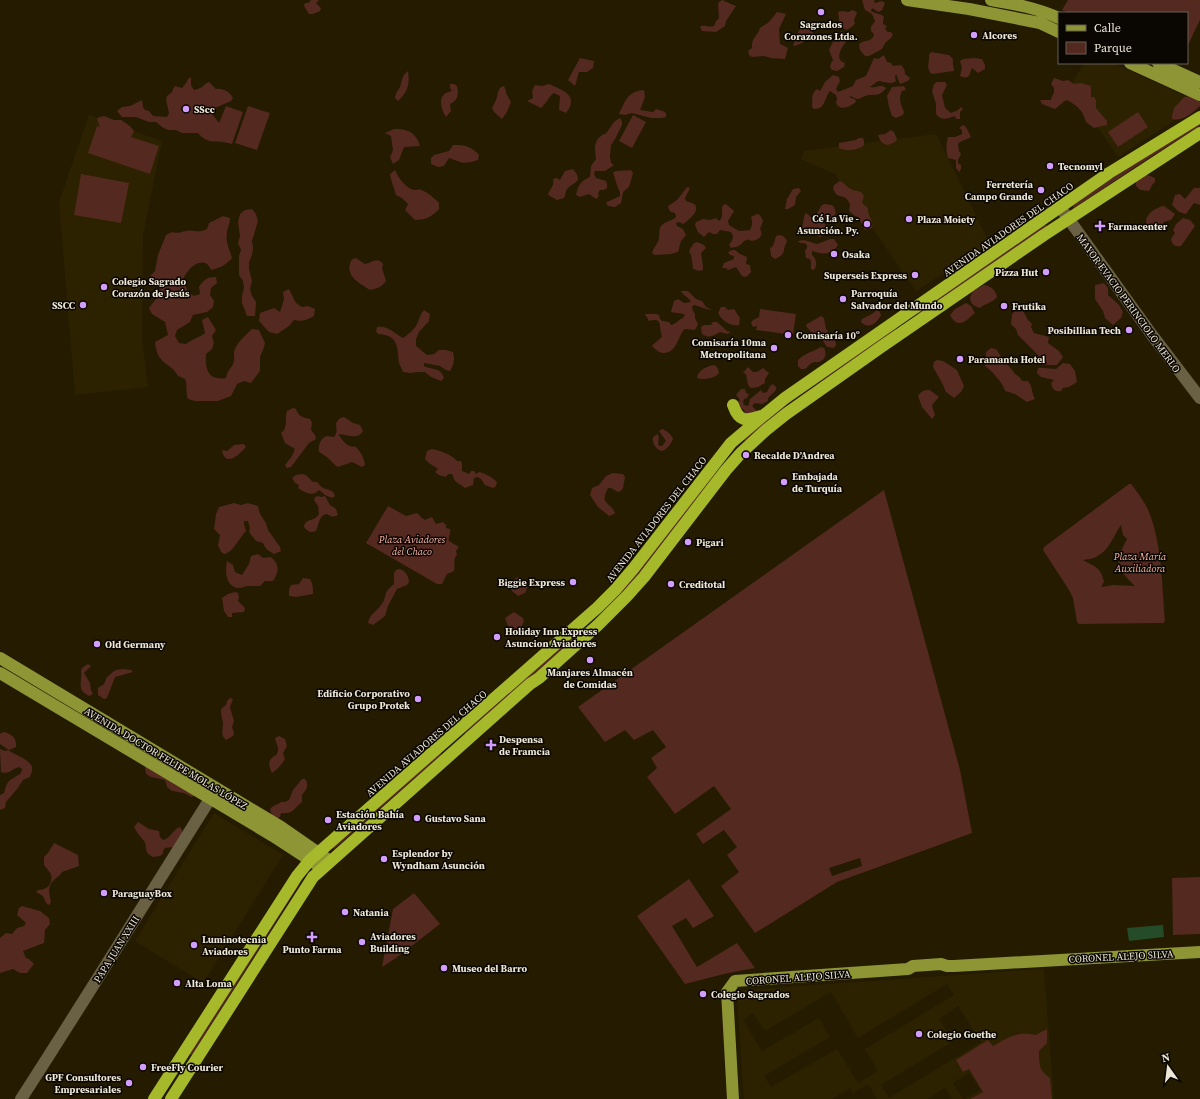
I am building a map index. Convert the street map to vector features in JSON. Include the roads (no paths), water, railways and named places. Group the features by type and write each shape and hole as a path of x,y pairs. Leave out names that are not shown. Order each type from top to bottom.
{"highway":[{"name":"AVENIDA AVIADORES DEL CHACO","path":"171,1099 313,877 602,622 644,577 726,470 741,453 786,414 1060,207 1146,149 1200,117"},
{"name":"AVENIDA AVIADORES DEL CHACO","path":"154,1099 297,876 315,856 593,612 633,569 731,443 785,398 1068,219 1200,133"},
{"path":"733,405 739,417 745,419 751,419 764,415"},
{"path":"453,734 461,745"}],"main road":[{"path":"907,0 969,9 1040,23 1058,32"},
{"path":"991,0 1030,7 1058,18"},
{"path":"1132,64 1200,95"},
{"path":"1160,64 1200,82"},
{"name":"AVENIDA DOCTOR FELIPE MOLAS LÓPEZ","path":"0,658 280,827 326,864"},
{"name":"AVENIDA DOCTOR FELIPE MOLAS LÓPEZ","path":"0,673 273,836 315,856"},
{"name":"CORONEL ALEJO SILVA","path":"733,1099 727,992 736,982 908,969 914,972 942,970 947,966 1200,952"}],"street":[{"name":"MAYOR EVACIO PERINCIOLO MERLO","path":"1060,207 1200,398"},
{"name":"PAPA JUAN XXIII","path":"21,1099 210,799"}],"place":[{"name":"Sagrados Corazones Ltda.","path":"821,12"},
{"name":"Alcores","path":"974,35"},
{"name":"SScc","path":"186,109"},
{"name":"Tecnomyl","path":"1050,166"},
{"name":"Ferretería Campo Grande","path":"1041,190"},
{"name":"Plaza Moiety","path":"909,219"},
{"name":"Cé La Vie - Asunción. Py.","path":"867,224"},
{"name":"Farmacenter","path":"1100,226"},
{"name":"Osaka","path":"834,254"},
{"name":"Pizza Hut","path":"1046,272"},
{"name":"Superseis Express","path":"915,275"},
{"name":"Colegio Sagrado Corazón de Jesús","path":"104,287"},
{"name":"Parroquía Salvador del Mundo","path":"843,299"},
{"name":"SSCC","path":"83,305"},
{"name":"Frutika","path":"1004,306"},
{"name":"Posibillian Tech","path":"1129,330"},
{"name":"Comisaría 10º","path":"788,335"},
{"name":"Comisaría 10ma Metropolitana","path":"774,348"},
{"name":"Paramanta Hotel","path":"960,359"},
{"name":"Recalde D’Andrea","path":"746,455"},
{"name":"Embajada de Turquía","path":"784,482"},
{"name":"Pigari","path":"688,542"},
{"name":"Biggie Express","path":"573,582"},
{"name":"Creditotal","path":"671,584"},
{"name":"Holiday Inn Express Asuncion Aviadores","path":"497,637"},
{"name":"Old Germany","path":"97,644"},
{"name":"Manjares Almacén de Comidas","path":"590,660"},
{"name":"Edificio Corporativo Grupo Protek","path":"418,699"},
{"name":"Despensa de Framcia","path":"491,745"},
{"name":"Gustavo Sana","path":"417,818"},
{"name":"Estación Bahía Aviadores","path":"328,820"},
{"name":"Esplendor by Wyndham Asunción","path":"384,859"},
{"name":"ParaguayBox","path":"104,893"},
{"name":"Natania","path":"345,912"},
{"name":"Punto Farma","path":"312,937"},
{"name":"Aviadores Building","path":"362,942"},
{"name":"Luminotecnia Aviadores","path":"194,945"},
{"name":"Museo del Barro","path":"444,968"},
{"name":"Alta Loma","path":"177,983"},
{"name":"Colegio Sagrados","path":"703,994"},
{"name":"Colegio Goethe","path":"919,1034"},
{"name":"FreeFly Courier","path":"143,1067"},
{"name":"GPF Consultores Empresariales","path":"129,1083"}],"park label":[{"name":"Plaza Aviadores del Chaco","path":"412,544"},
{"name":"Plaza María Auxiliadora","path":"1140,562"}]}
